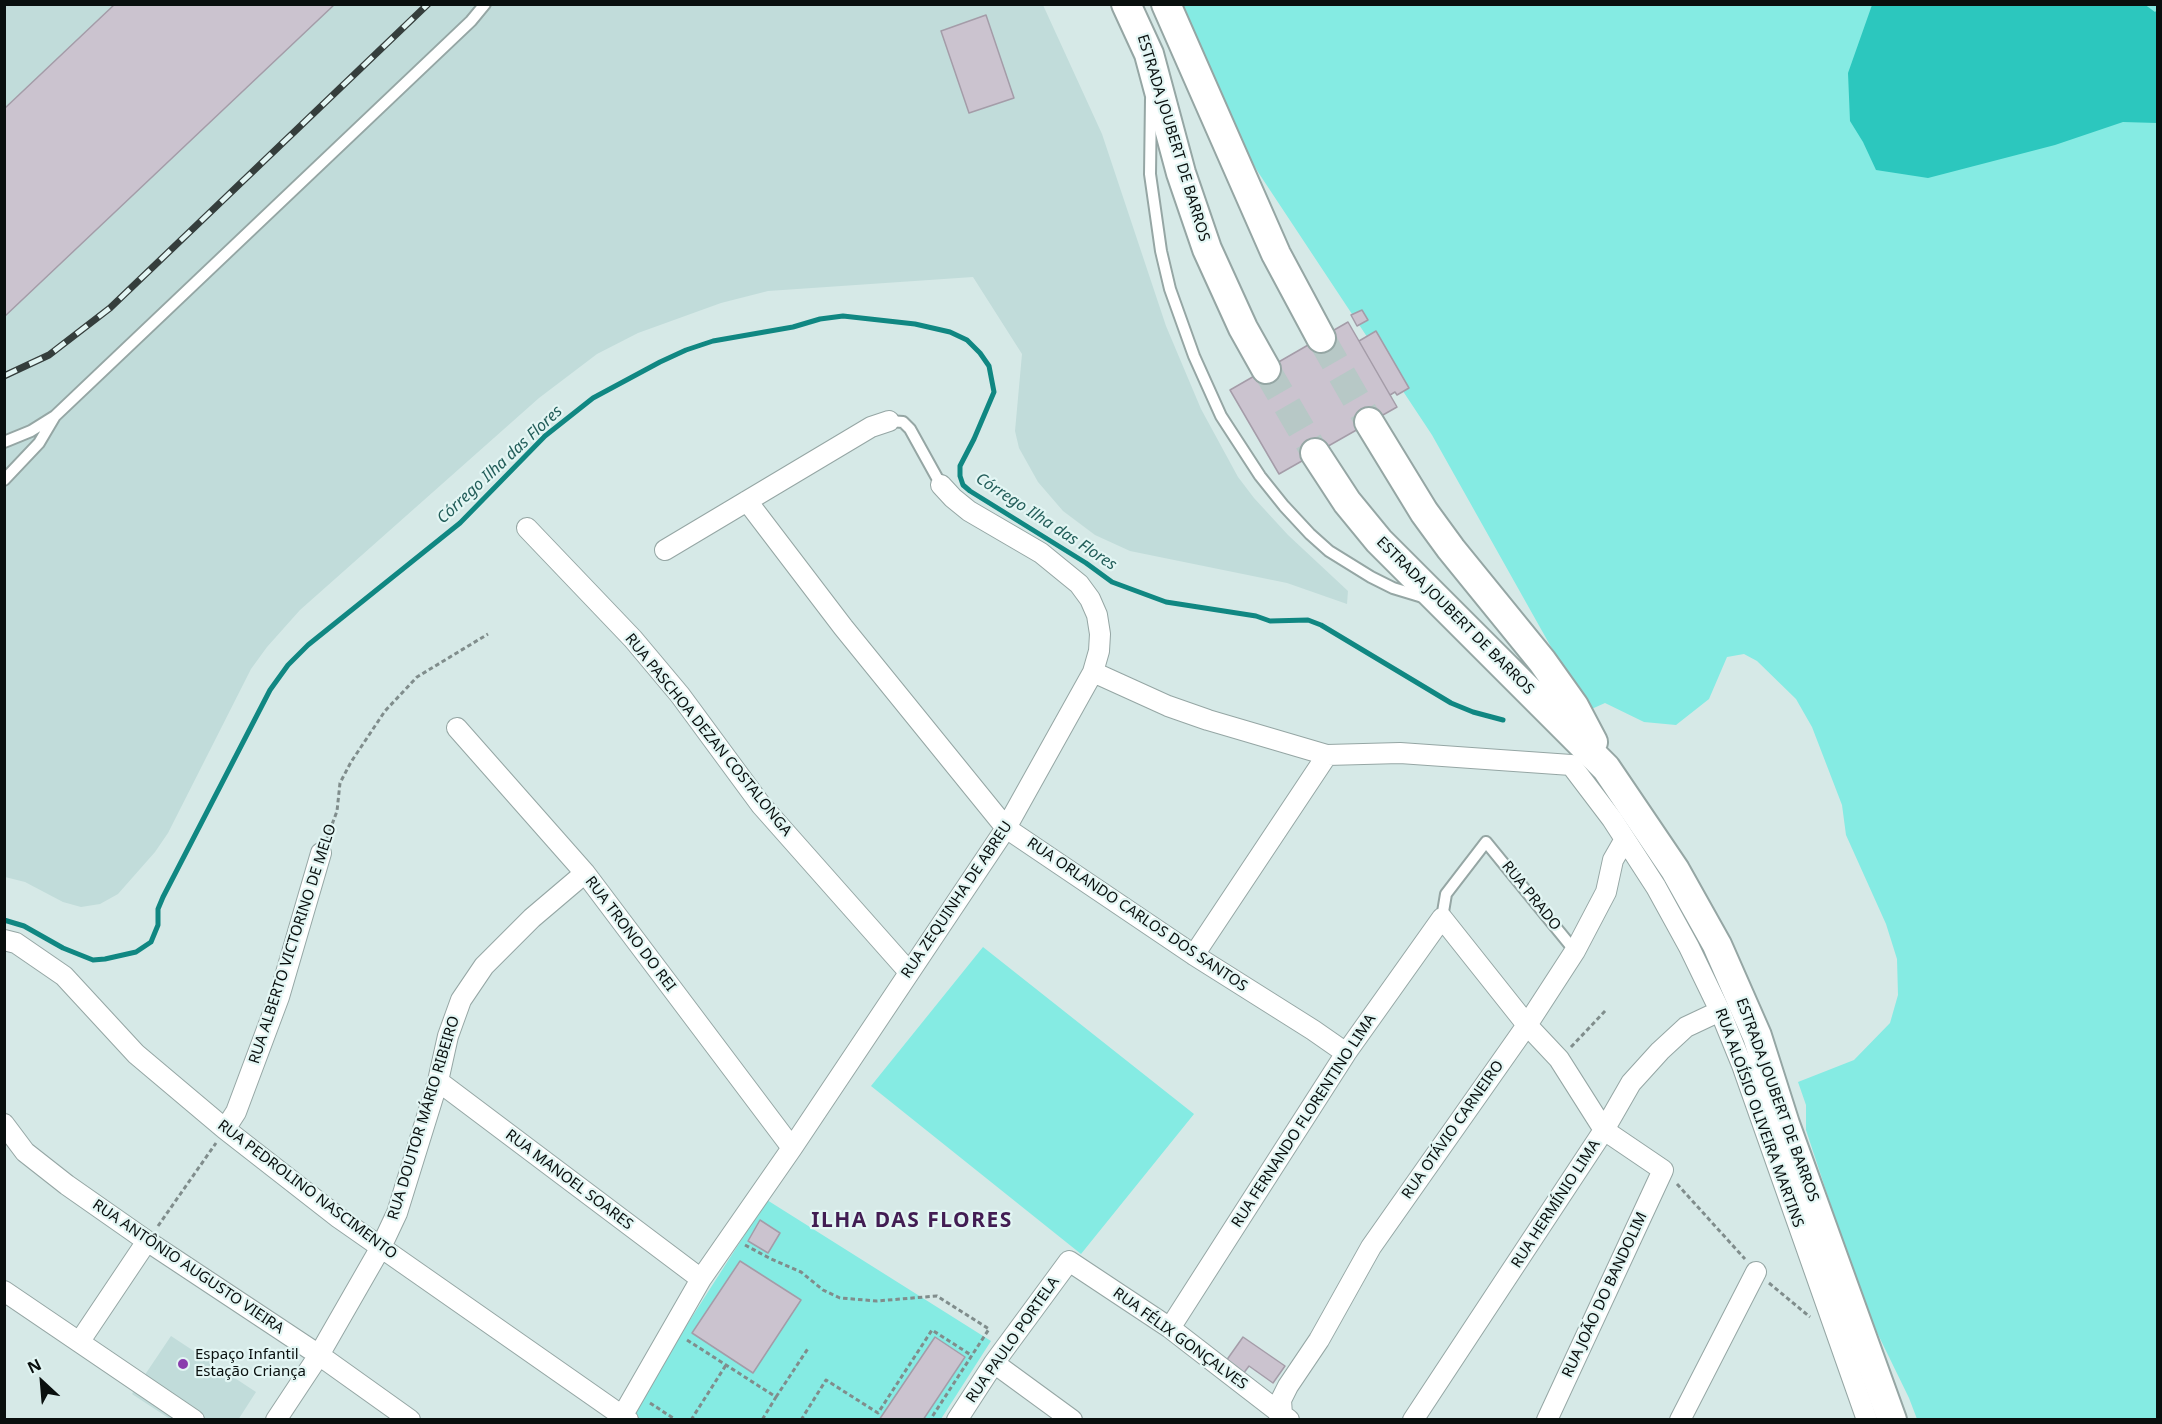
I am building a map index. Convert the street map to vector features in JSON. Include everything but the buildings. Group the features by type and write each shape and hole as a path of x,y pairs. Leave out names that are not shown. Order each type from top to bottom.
{"main road":[{"name":"ESTRADA JOUBERT DE BARROS","path":"1126,4 1142,36 1154,72 1181,173 1200,230 1223,285 1266,369"},
{"path":"1166,4 1268,235 1291,284 1321,338"},
{"name":"ESTRADA JOUBERT DE BARROS","path":"1370,422 1410,491 1437,530 1561,686 1606,768 1675,870 1707,926 1734,981 1757,1036 1785,1124 1892,1419"},
{"name":"ESTRADA JOUBERT DE BARROS","path":"1315,453 1362,522 1606,768"}],"street":[{"path":"665,550 871,427 889,421"},
{"name":"RUA ZEQUINHA DE ABREU","path":"624,1418 701,1279 792,1148 1006,828 1093,672 1099,651 1100,634 1097,615 1090,599 1079,584 1041,554 969,511 941,485"},
{"name":"RUA ORLANDO CARLOS DOS SANTOS","path":"747,501 843,627 1006,828 1194,955 1346,1053"},
{"name":"RUA PASCHOA DEZAN COSTALONGA","path":"527,528 633,639 680,695 761,805 909,972"},
{"name":"RUA ALOÍSIO OLIVEIRA MARTINS","path":"1093,672 1168,706 1327,756 1380,752 1411,753 1571,765 1625,839 1680,931 1720,1011 1742,1065 1867,1419"},
{"name":"RUA TRONO DO REI","path":"457,728 585,873 792,1148"},
{"path":"1194,955 1327,756"},
{"name":"RUA OTÁVIO CARNEIRO","path":"1283,1418 1281,1400 1288,1386 1319,1340 1371,1247 1527,1025 1575,951 1606,892 1613,860 1625,839"},
{"name":"RUA ALBERTO VICTORINO DE MELO","path":"225,1129 236,1112 272,1016 321,853"},
{"name":"RUA DOUTOR MÁRIO RIBEIRO","path":"276,1419 319,1355 381,1247 397,1213 438,1081 448,1036 461,1000 484,966 532,918 585,873"},
{"path":"1442,918 1527,1025 1559,1059 1604,1130"},
{"name":"RUA FERNANDO FLORENTINO LIMA","path":"1170,1328 1346,1053 1442,918"},
{"name":"RUA PEDROLINO NASCIMENTO","path":"4,940 16,943 64,976 136,1054 225,1129 339,1218 624,1418"},
{"name":"RUA HERMÍNIO LIMA","path":"1413,1419 1604,1130 1631,1083 1686,1027 1720,1011"},
{"name":"RUA MANOEL SOARES","path":"438,1081 701,1279"},
{"name":"RUA ANTÔNIO AUGUSTO VIEIRA","path":"4,1124 25,1152 67,1185 410,1419"},
{"name":"RUA JOÃO DO BANDOLIM","path":"1547,1419 1664,1170 1604,1130"},
{"path":"80,1341 147,1241"},
{"name":"RUA FÉLIX GONÇALVES","path":"1069,1261 1170,1328 1283,1418"},
{"name":"RUA PAULO PORTELA","path":"957,1419 993,1363 1069,1261"},
{"path":"1680,1419 1756,1272"},
{"path":"4,1291 194,1419"},
{"path":"993,1363 1072,1419"}],"lane":[{"path":"4,442 31,431 55,416 471,21 485,4"},
{"path":"1154,72 1149,129 1150,174 1161,251 1170,289 1190,346 1206,387 1221,416 1243,452 1278,499 1303,528 1329,551 1363,573 1393,588 1441,602"},
{"path":"4,480 39,443 55,416"},
{"name":"RUA ZEQUINHA DE ABREU","path":"889,421 903,422 910,429 941,485"},
{"name":"RUA PRADO","path":"1442,918 1446,894 1486,842 1575,951"}],"path":[{"name":"RUA ALBERTO VICTORINO DE MELO","path":"321,853 337,811 340,783 351,762 385,711 417,677 488,634"},
{"path":"1559,1059 1607,1009"},
{"path":"147,1241 225,1129"},
{"path":"745,1245 801,1272 823,1290 840,1298 877,1301 937,1296 990,1329 930,1419"},
{"path":"801,1419 826,1380 878,1413 932,1330 972,1356"},
{"path":"685,1339 776,1397"},
{"path":"762,1419 810,1347"},
{"path":"691,1419 726,1365"}],"shaded area":[{"path":"2144,4 2155,12 2157,10 2157,123 2123,122 2055,145 1928,178 1876,170 1850,121 1848,73 1872,5"},
{"path":"5,5 1043,5 1102,134 1166,326 1201,409 1238,477 1288,535 1348,591 1347,604 1287,583 1130,551 1095,535 1063,511 1038,482 1019,448 1015,431 1022,354 973,277 768,291 721,303 638,333 597,354 539,398 300,610 251,669 168,833 155,852 118,894 100,904 81,907 63,902 25,882 5,877"},
{"path":"1168,5 2157,5 2157,1419 1917,1419 1847,1263 1836,1221 1806,1130 1806,1105 1798,1082 1854,1060 1890,1023 1898,995 1897,959 1886,924 1846,835 1842,805 1812,727 1796,699 1757,661 1744,654 1727,657 1709,699 1676,725 1644,722 1605,703 1587,711 1432,435 1258,172 1229,123"},
{"path":"983,947 1194,1114 1081,1254 871,1086"},
{"path":"767,1200 991,1341 941,1419 636,1420 629,1415"},
{"name":"Espaço Infantil Estação Criança","path":"171,1336 256,1392 238,1420 170,1419 132,1394"}],"waterway":[{"name":"Córrego Ilha das Flores","path":"4,920 24,926 63,948 93,960 136,952 151,942 158,925 158,909 163,897 270,690 288,665 308,645 460,523 545,436 593,398 686,350 713,341 793,327 820,319 843,316 915,324 950,332 967,340 989,366 994,392 960,466 963,485 1112,582 1166,602 1256,616 1270,621 1308,620 1321,625 1451,703 1503,720"}],"tunnel":[{"path":"1321,338 1369,422"},
{"path":"1266,369 1315,453"}],"railway":[{"path":"4,376 49,355 110,308 428,4"}],"place":[{"name":"Espaço Infantil Estação Criança","path":"183,1364"}],"district":[{"name":"ILHA DAS FLORES","path":"912,1221"}]}
